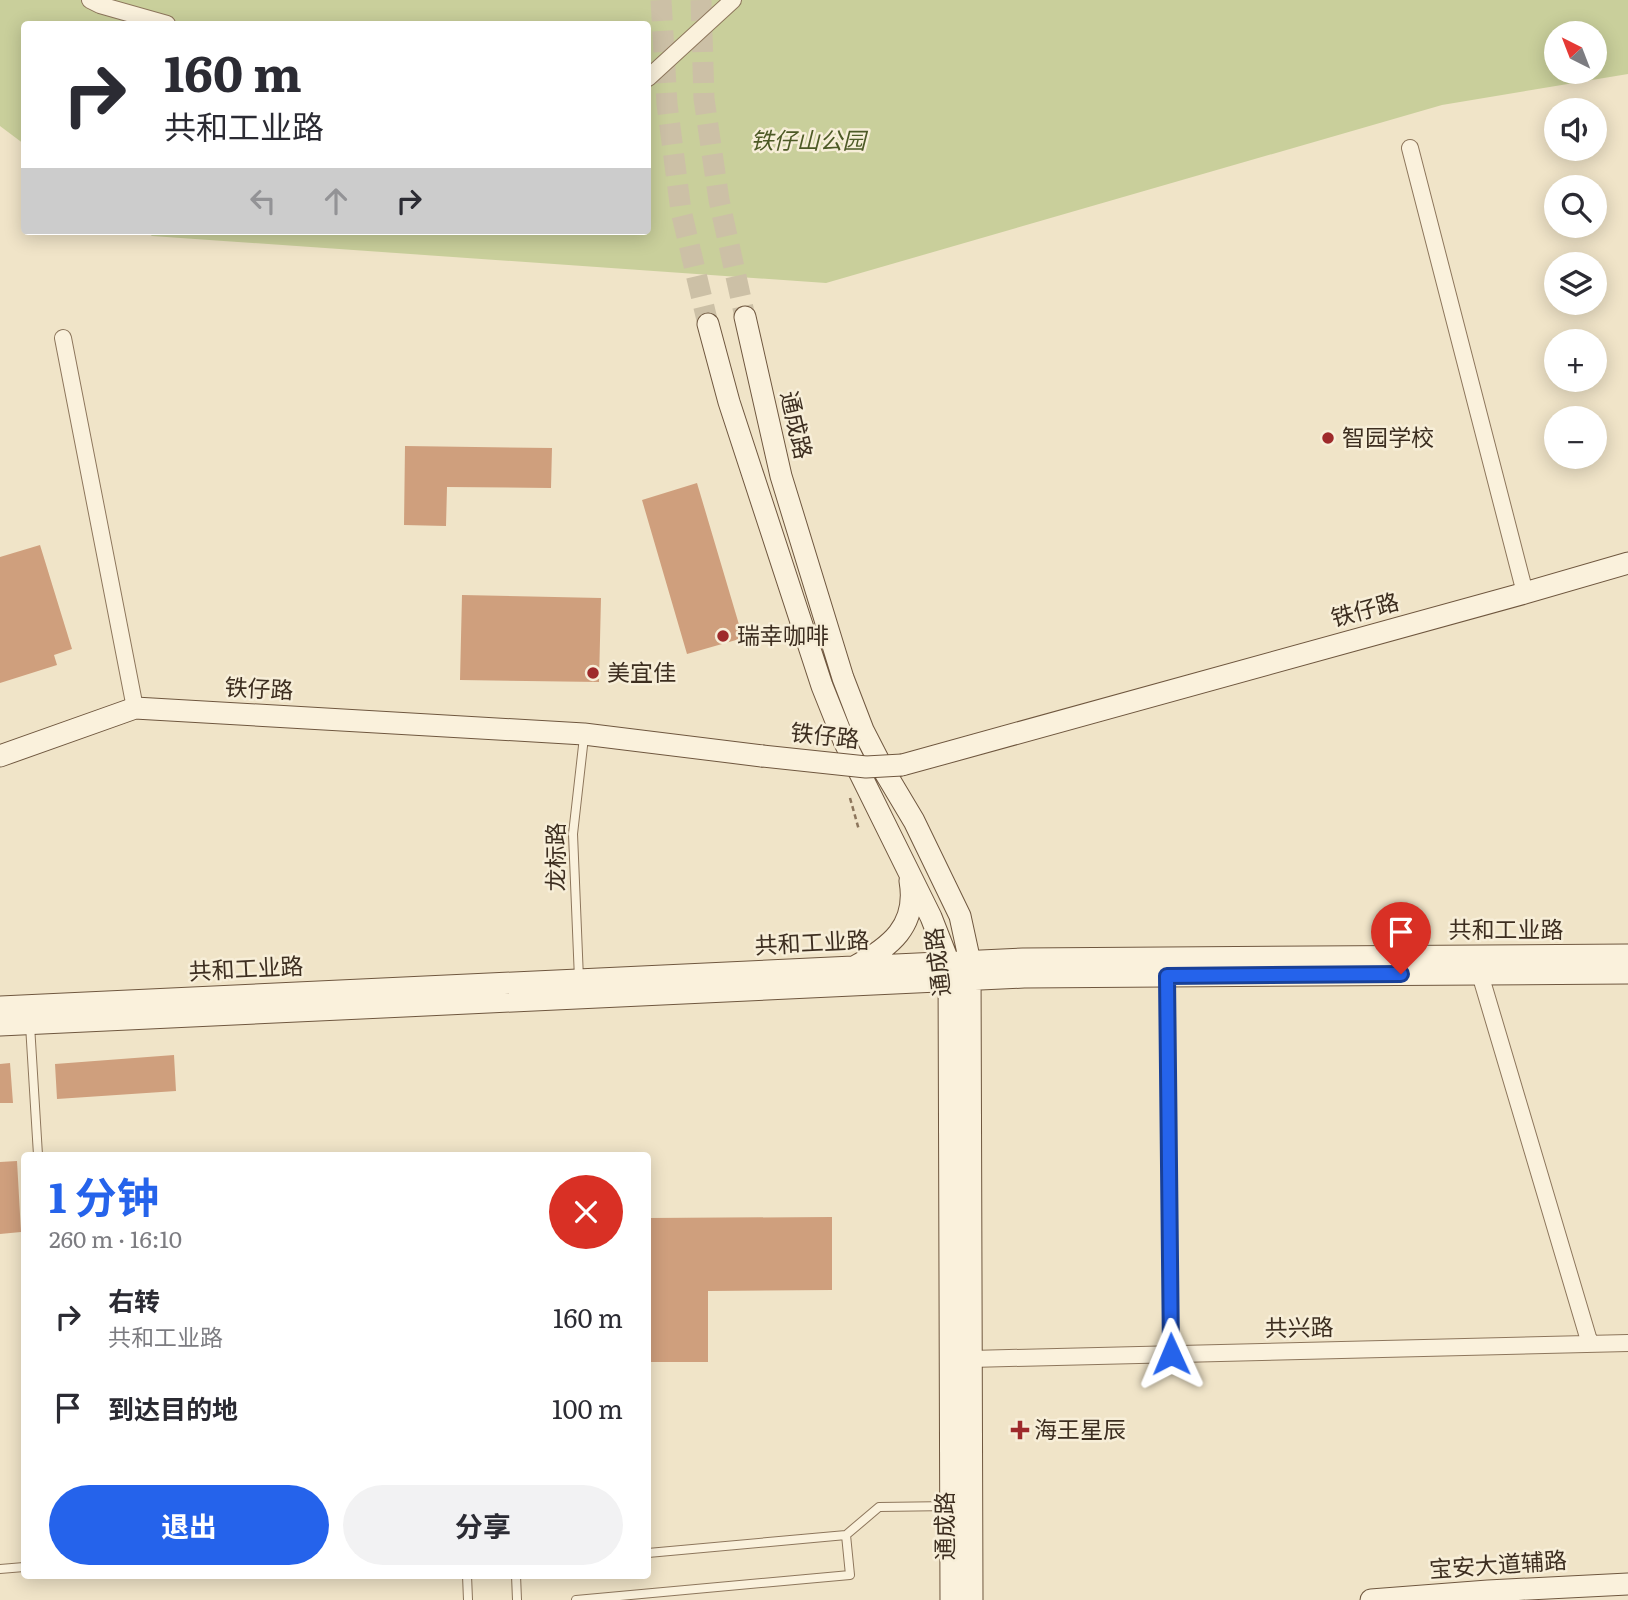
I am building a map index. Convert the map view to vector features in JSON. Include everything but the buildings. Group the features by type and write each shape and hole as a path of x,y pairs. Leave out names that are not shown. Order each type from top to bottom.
{"street":[{"path":"90,0 156,21"},
{"path":"651,75 733,0"},
{"path":"1410,148 1525,593"},
{"name":"通成路","path":"745,317 781,476 843,678 868,740 914,821 960,916 951,1600"},
{"name":"通成路","path":"708,324 729,402 822,686 844,741 959,971 971,1359 971,1600"},
{"path":"63,338 135,708"},
{"name":"铁仔路","path":"0,756 135,708 584,734 762,756 866,766 902,765 1628,563"},
{"path":"853,967 873,956 902,930 910,913 912,893 909,872"},
{"name":"共和工业路","path":"0,1007 29,1015 959,971 1023,959 1628,955"},
{"name":"共和工业路","path":"0,1025 29,1015 579,980 853,967 959,971 1024,977 1628,973"},
{"path":"1479,974 1590,1344"},
{"name":"共兴路","path":"971,1359 1628,1343"},
{"name":"宝安大道辅路","path":"1371,1600 1628,1584"}],"lane":[{"name":"龙标路","path":"579,980 573,834 584,734"},
{"path":"1167,976 1171,1354"},
{"path":"29,1015 38,1152"},
{"path":"651,1553 846,1535 879,1507 951,1506"},
{"path":"576,1600 850,1575 846,1535"},
{"path":"0,1569 21,1567"},
{"path":"467,1579 468,1600"},
{"path":"516,1579 517,1600"}],"green space":[{"name":"铁仔山公园","path":"0,0 1628,0 1628,74 1607,78 1607,21 1544,21 1544,84 1568,84 1442,105 826,283 151,235 651,235 651,21 21,21 21,142 0,126"}],"tunnel":[{"path":"661,0 667,104 681,211 708,324"},
{"path":"701,0 704,99 719,200 745,317"}],"place":[{"name":"智园学校","path":"1328,438"},
{"name":"瑞幸咖啡","path":"723,636"},
{"name":"美宜佳","path":"593,673"},
{"name":"海王星辰","path":"1020,1430"}],"route":[{"path":"1171,1354 1167,976 1401,974"}]}
